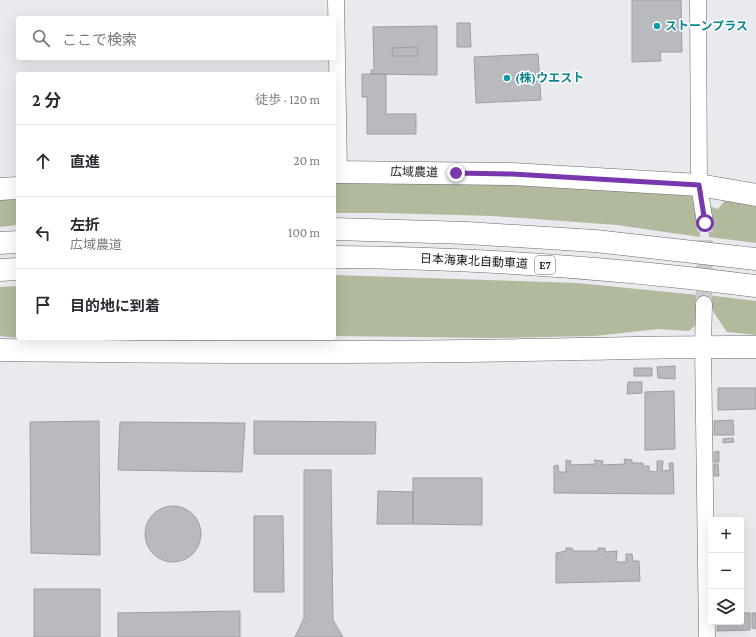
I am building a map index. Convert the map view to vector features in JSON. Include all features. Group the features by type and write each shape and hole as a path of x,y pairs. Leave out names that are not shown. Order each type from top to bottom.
{"main road":[{"name":"広域農道","path":"337,172 512,174 699,185 756,195"},
{"path":"0,189 16,188"},
{"name":"E7","path":"336,229 467,233 595,241 756,259"},
{"path":"0,243 16,242"},
{"name":"日本海東北自動車道","path":"336,257 462,260 594,268 756,286"},
{"path":"0,270 16,269"},
{"path":"0,350 242,352 466,351 704,346 756,347"}],"street":[{"path":"336,0 337,172"},
{"path":"698,0 699,185 705,223"},
{"path":"704,304 707,637"}],"green space":[{"path":"456,175 694,195 700,209 700,237 617,225 493,216 336,213 336,177"},
{"path":"16,193 16,225 0,227 0,194"},
{"path":"730,194 756,205 756,243 709,237 706,205 718,209"},
{"path":"336,275 577,283 698,295 696,325 689,331 658,329 595,336 498,338 336,336"},
{"path":"16,286 16,338 0,336 0,287"},
{"path":"707,295 756,301 756,335 727,332 714,313"}],"building":[{"name":"ストーンプラス","path":"632,0 681,0 682,52 660,52 661,61 632,62"},
{"path":"457,23 470,23 471,47 457,47"},
{"path":"437,26 437,75 371,74 371,70 374,70 373,27"},
{"path":"417,47 418,56 393,56 392,48"},
{"name":"(株)ウエスト","path":"538,54 541,100 476,103 474,57"},
{"path":"362,74 386,74 386,114 416,114 416,134 367,134 367,97 362,97"},
{"path":"675,366 675,379 658,378 657,367"},
{"path":"634,368 652,368 652,376 634,376"},
{"path":"628,382 642,382 642,393 627,394"},
{"path":"718,388 756,388 756,409 718,410"},
{"path":"674,391 675,449 645,450 645,392"},
{"path":"733,420 734,435 714,435 714,421"},
{"path":"99,421 100,555 31,553 30,422"},
{"path":"254,421 376,422 375,454 254,454"},
{"path":"120,422 245,423 242,472 118,470"},
{"path":"733,438 734,442 723,443 723,439"},
{"path":"719,451 719,462 714,462 714,452"},
{"path":"624,459 632,460 632,463 643,463 643,466 649,466 649,471 657,472 657,461 663,461 662,471 670,470 669,463 673,463 674,494 554,493 554,466 558,465 559,472 566,472 566,460 571,461 570,465 596,464 594,460 603,461 602,465 625,464"},
{"path":"714,464 718,464 719,476 714,476"},
{"path":"304,470 331,470 333,620 343,637 295,637 304,618"},
{"path":"413,478 482,478 482,525 413,524"},
{"path":"378,491 413,492 413,524 377,524"},
{"path":"173,506 184,508 193,514 199,523 201,534 199,545 193,554 184,560 173,562 162,560 153,554 147,545 145,534 147,523 153,514 162,508"},
{"path":"254,516 283,516 284,592 254,592"},
{"path":"566,548 572,548 573,551 598,551 598,548 605,548 605,552 617,551 616,562 626,562 626,554 632,554 633,561 639,561 640,581 556,583 556,553 566,551"},
{"path":"34,589 100,589 100,637 34,637"},
{"path":"240,611 240,637 118,637 118,613"},
{"path":"744,613 750,613 750,630 717,631 718,625 744,625"},
{"path":"752,613 756,613 756,629 752,628"}],"tunnel":[{"path":"704,304 705,223"}],"place":[{"name":"ストーンプラス","path":"657,26"},
{"name":"(株)ウエスト","path":"507,78"}],"route":[{"path":"456,173 512,174 699,185 705,223"}]}
